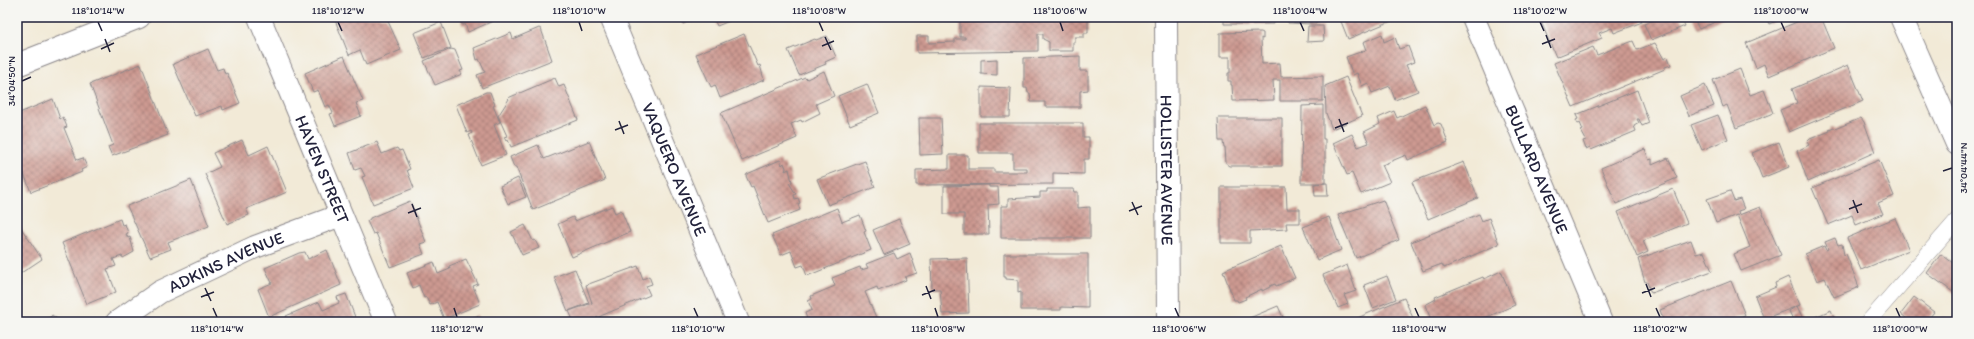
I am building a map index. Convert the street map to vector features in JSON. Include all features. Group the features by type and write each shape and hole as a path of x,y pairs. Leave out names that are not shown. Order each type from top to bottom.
{"street":[{"path":"17,65 139,17"},
{"name":"HAVEN STREET","path":"259,17 386,322"},
{"name":"VAQUERO AVENUE","path":"611,17 738,322"},
{"name":"HOLLISTER AVENUE","path":"1166,17 1168,317 1170,322"},
{"name":"BULLARD AVENUE","path":"1473,17 1601,322"},
{"path":"1901,17 1957,144"},
{"name":"ADKINS AVENUE","path":"117,322 160,292 255,247 341,215"}],"lane":[{"path":"1868,322 1957,220"}],"building":[{"path":"337,17 386,17 401,50 366,65 360,50 349,55 335,20"},
{"path":"461,17 502,17 468,32 465,24 462,25"},
{"path":"680,17 699,17 683,24"},
{"path":"713,17 739,17 717,26"},
{"path":"992,17 1088,17 1088,33 1084,33 1084,37 1075,37 1075,42 1073,42 1073,51 1049,51 1049,42 1043,39 1043,34 1038,34 1038,51 917,53 917,36 929,36 929,43 955,42 955,39 965,39 965,37 960,37 960,20 992,20"},
{"path":"1224,17 1273,17 1273,24 1224,24"},
{"path":"1288,17 1316,17 1316,24 1288,23"},
{"path":"1345,17 1395,17 1396,19 1348,39 1340,19"},
{"path":"1553,17 1640,17 1642,22 1614,33 1612,28 1599,33 1602,38 1556,57 1541,22"},
{"path":"1661,17 1681,17 1685,26 1651,40 1644,24"},
{"path":"1693,17 1727,17 1699,29"},
{"path":"1766,17 1786,17 1769,24"},
{"path":"1809,17 1821,17 1834,48 1769,76 1764,64 1756,68 1746,43"},
{"path":"441,22 451,48 424,58 414,33"},
{"path":"1308,26 1323,26 1324,41 1307,42"},
{"path":"539,28 541,29 552,60 482,88 477,75 485,72 479,59 477,60 474,48 511,33 513,39"},
{"path":"1220,33 1263,33 1263,39 1261,38 1262,64 1280,63 1281,77 1323,76 1323,101 1280,101 1280,80 1273,80 1274,100 1233,101 1231,81 1228,81 1228,73 1230,73 1230,57 1220,57"},
{"path":"744,34 758,66 760,65 764,80 720,98 715,85 711,87 696,54"},
{"path":"1382,34 1384,42 1395,37 1399,49 1408,46 1414,62 1406,65 1418,91 1395,100 1390,86 1372,93 1368,83 1362,86 1357,73 1353,75 1346,57 1366,50 1363,42"},
{"path":"827,36 836,57 825,62 826,64 799,75 788,50 815,39 816,40"},
{"path":"1633,41 1637,50 1655,43 1664,59 1668,57 1671,65 1665,67 1665,69 1573,107 1554,63 1593,47 1597,55"},
{"path":"208,49 217,70 223,68 225,74 227,73 240,103 223,110 222,106 195,116 173,64"},
{"path":"451,49 455,50 463,70 460,71 462,74 435,85 424,61"},
{"path":"344,56 363,101 356,103 361,116 335,126 330,114 333,113 329,105 325,107 318,90 313,92 305,73"},
{"path":"1080,56 1080,71 1088,71 1088,90 1080,91 1080,107 1045,107 1045,102 1031,102 1030,93 1028,93 1027,88 1024,88 1024,58"},
{"path":"997,59 997,75 981,74 981,60"},
{"path":"141,64 168,135 112,156 108,147 113,145 90,84"},
{"path":"1848,65 1863,101 1789,132 1780,110 1797,103 1792,89"},
{"path":"1740,69 1750,95 1764,90 1773,113 1736,128 1727,105 1723,107 1713,80"},
{"path":"824,71 834,96 816,104 820,113 802,122 801,120 791,124 797,138 742,161 721,113 805,77 807,79"},
{"path":"1346,77 1362,116 1332,129 1326,113 1325,86"},
{"path":"555,78 559,87 564,85 578,120 511,147 508,140 506,141 504,137 507,136 498,116 509,99 508,98"},
{"path":"867,84 879,113 850,125 838,96"},
{"path":"1705,85 1714,106 1689,116 1680,96"},
{"path":"981,87 1011,88 1010,117 981,117"},
{"path":"1637,90 1649,123 1642,126 1639,119 1637,119 1639,123 1634,126 1636,131 1591,150 1590,147 1586,149 1583,141 1586,140 1581,131 1583,130 1580,123 1578,124 1576,120 1578,119 1576,115"},
{"path":"486,92 490,92 495,105 493,106 500,122 494,125 506,155 481,165 469,135 472,133 471,131 467,133 456,105"},
{"path":"53,99 60,119 63,117 67,127 64,128 77,160 83,158 87,167 81,170 82,172 31,192 17,156 17,114"},
{"path":"1323,105 1325,183 1301,183 1302,106"},
{"path":"1425,105 1434,125 1438,123 1441,124 1448,142 1408,160 1406,155 1382,165 1390,182 1361,194 1352,173 1347,175 1333,143 1352,134 1358,147 1369,143 1364,132 1380,124 1378,118 1394,111 1397,118"},
{"path":"1718,115 1728,139 1702,150 1691,125"},
{"path":"919,118 941,118 943,154 920,155"},
{"path":"1218,118 1282,118 1282,166 1230,166 1226,163 1225,147 1223,141 1219,141"},
{"path":"1861,118 1864,122 1875,152 1808,182 1797,151 1809,145 1807,142 1810,139 1830,131 1829,129 1834,127 1835,129"},
{"path":"979,123 1083,123 1083,137 1089,137 1089,159 1084,159 1084,174 1053,173 1053,184 916,185 916,170 949,169 949,155 968,155 968,169 994,169 994,172 1027,172 1027,168 1013,168 1013,153 979,153"},
{"path":"242,140 249,155 268,146 287,192 246,209 249,215 227,224 205,174 220,167 213,153"},
{"path":"589,141 605,180 533,210 516,167 514,167 510,157 538,145 544,159"},
{"path":"377,142 382,154 397,148 399,151 402,150 410,169 407,170 414,188 373,204 362,177 365,176 361,168 355,170 349,153"},
{"path":"1779,142 1789,167 1762,178 1752,153"},
{"path":"1645,149 1649,160 1652,159 1652,165 1668,158 1677,178 1616,204 1601,168"},
{"path":"780,160 782,165 784,163 786,168 785,171 789,169 792,182 789,183 796,194 794,195 795,199 798,198 800,210 768,223 753,186 751,187 746,176 747,174"},
{"path":"1879,160 1894,196 1878,203 1883,214 1856,225 1852,215 1828,225 1812,188"},
{"path":"865,161 875,187 828,205 817,179"},
{"path":"1464,162 1478,198 1428,219 1412,182"},
{"path":"518,178 526,197 508,204 500,186"},
{"path":"191,180 209,226 168,242 171,249 150,257 127,206"},
{"path":"1327,183 1328,196 1315,196 1314,184"},
{"path":"989,185 989,187 998,187 999,204 988,205 989,234 964,234 964,214 944,214 944,186"},
{"path":"1221,187 1286,187 1287,209 1300,209 1300,223 1286,223 1287,229 1250,231 1250,243 1221,243"},
{"path":"1047,189 1073,189 1074,192 1078,192 1078,208 1090,207 1090,238 1001,238 1001,206 1008,206 1008,199 1040,197 1040,192 1047,192"},
{"path":"1673,189 1687,223 1643,241 1648,252 1637,257 1618,212"},
{"path":"1730,191 1734,201 1740,199 1744,209 1738,211 1739,215 1760,207 1781,255 1741,271 1734,254 1750,247 1737,215 1716,223 1707,199"},
{"path":"1383,200 1399,240 1356,258 1338,215"},
{"path":"410,201 426,242 420,244 424,254 390,267 376,233 373,234 367,221 370,218"},
{"path":"612,206 615,213 621,210 630,232 572,257 558,224 573,217 575,221"},
{"path":"837,208 842,222 860,215 866,231 864,232 871,250 807,276 803,265 797,267 791,251 781,255 772,235"},
{"path":"1479,214 1482,221 1489,218 1499,244 1444,268 1442,264 1423,271 1411,242"},
{"path":"1329,217 1341,250 1317,260 1303,227"},
{"path":"1895,218 1909,250 1861,270 1847,238"},
{"path":"120,219 122,225 125,224 128,233 126,234 128,238 130,237 134,252 123,258 122,256 113,259 116,266 107,269 116,292 87,304 62,243"},
{"path":"899,219 910,244 884,255 873,230"},
{"path":"19,225 42,259 18,275 17,226"},
{"path":"525,225 533,241 535,240 539,248 522,255 511,232"},
{"path":"1835,238 1838,245 1842,244 1844,255 1846,254 1859,287 1834,297 1825,278 1817,281 1805,254 1824,246 1826,250 1828,249 1825,242"},
{"path":"1691,240 1696,254 1704,252 1712,271 1651,293 1647,282 1645,282 1638,259"},
{"path":"1281,246 1295,278 1276,286 1275,284 1262,291 1262,289 1238,302 1237,300 1234,300 1223,271"},
{"path":"327,250 341,285 269,317 258,289 272,283 265,268 299,253 305,252 308,259"},
{"path":"894,253 897,259 910,253 917,273 905,277 906,280 878,291 877,287 865,292 878,322 808,322 805,313 812,310 808,301 812,299 811,296 835,286 832,278 860,267 861,270 868,268 866,264"},
{"path":"1004,254 1088,254 1088,308 1061,307 1061,310 1021,310 1021,292 1018,293 1018,280 1006,279 1006,277 1004,277"},
{"path":"1941,254 1957,266 1957,295 1927,273"},
{"path":"967,258 969,313 942,314 940,289 932,289 931,259"},
{"path":"466,259 478,284 473,286 480,304 444,319 437,302 430,305 426,297 424,298 419,285 413,288 407,273 434,262 438,274 450,269 449,266"},
{"path":"1347,265 1356,291 1344,295 1348,304 1338,308 1323,275"},
{"path":"638,266 643,279 649,276 652,284 646,286 650,295 596,318 601,317 603,322 574,322 569,311 592,303 586,285"},
{"path":"575,269 589,303 568,311 554,277"},
{"path":"1501,271 1515,305 1475,322 1432,322 1425,305 1436,299 1435,297 1483,277 1484,279"},
{"path":"1387,276 1396,299 1373,308 1364,285"},
{"path":"1788,277 1800,305 1764,319 1755,296 1776,287 1775,283"},
{"path":"1731,281 1745,315 1727,322 1688,322 1687,318 1678,322 1664,322 1660,310"},
{"path":"346,294 357,322 288,322 286,316 319,302 323,310 339,303 337,297"},
{"path":"1914,297 1934,312 1926,322 1911,322 1901,314"},
{"path":"1404,298 1413,318 1404,322 1348,322"},
{"path":"1278,306 1285,322 1240,322"},
{"path":"1797,306 1803,319 1794,322 1789,311"},
{"path":"1831,310 1836,322 1817,322 1815,317"},
{"path":"52,315 61,322 46,322"},
{"path":"477,316 482,322 462,322"},
{"path":"1943,317 1949,322 1940,322"},
{"path":"1498,318 1499,322 1489,322"}]}
